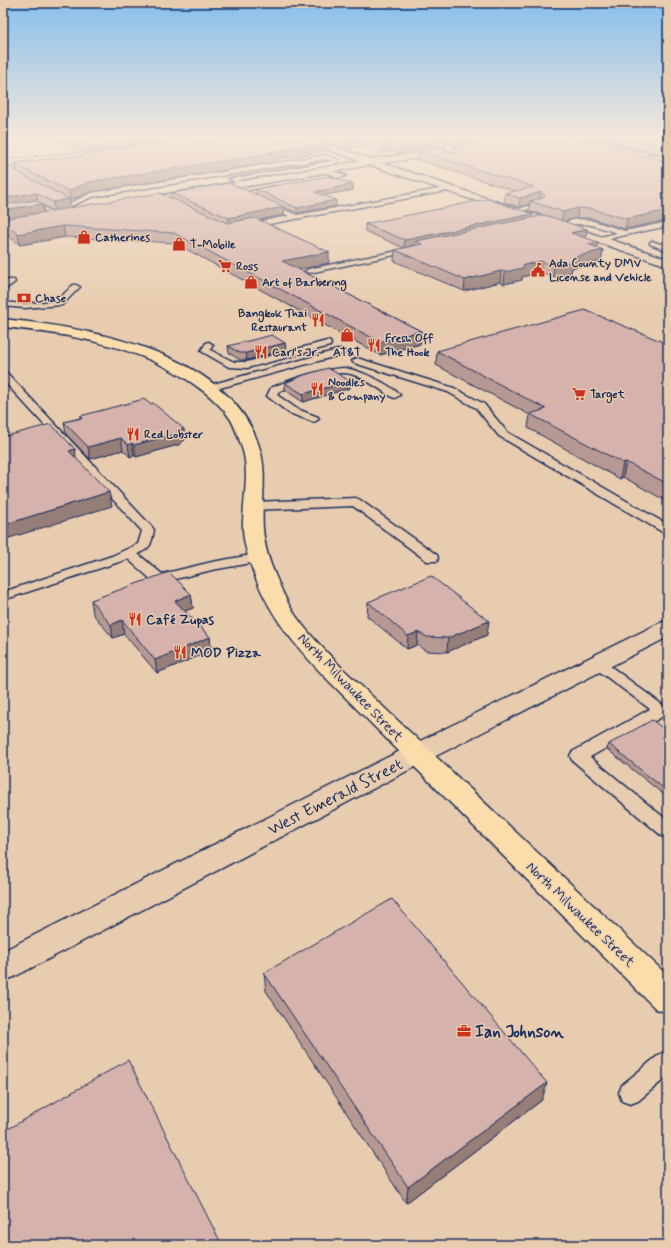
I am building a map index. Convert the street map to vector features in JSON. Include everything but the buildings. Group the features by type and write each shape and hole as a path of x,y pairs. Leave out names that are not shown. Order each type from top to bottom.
{"main road":[{"name":"North Milwaukee Street","path":"3,323 73,332 124,345 177,367 218,395 233,413 243,430 251,451 254,471 253,531 257,558 275,599 289,622 333,672 668,998"}],"street":[{"path":"128,203 171,195"},
{"path":"468,195 668,262"},
{"path":"41,218 56,216 71,207"},
{"name":"West Emerald Street","path":"3,967 417,754 668,628"}],"lane":[{"path":"71,207 91,195"},
{"path":"250,195 261,202 296,217"},
{"path":"243,227 416,195"},
{"path":"158,198 171,204"},
{"path":"514,211 539,205"},
{"path":"3,212 38,206 56,216"},
{"path":"557,225 577,221 588,222 622,232 633,233 668,224"},
{"path":"529,225 546,222"},
{"path":"598,239 622,232"},
{"path":"652,243 668,249"},
{"path":"309,271 420,248"},
{"path":"3,289 11,282"},
{"path":"3,304 24,306 59,303 76,287"},
{"path":"209,345 205,351 232,365 247,365 327,344"},
{"path":"209,388 341,352"},
{"path":"357,361 451,390 480,406 503,434 668,530"},
{"path":"314,419 293,411 272,396 274,390 284,385 335,370 341,370 352,371 395,395"},
{"path":"3,374 148,530 144,546 117,559 3,596"},
{"path":"39,431 53,428"},
{"path":"253,506 356,502 432,558"},
{"path":"129,553 159,580 212,566 257,558"},
{"path":"598,663 661,710 578,756 668,831"},
{"path":"630,1093 668,1062"}],"place":[{"name":"Catherines","path":"84,237"},
{"name":"T-Mobile","path":"179,244"},
{"name":"Ross","path":"225,266"},
{"name":"Ada County DMV License and Vehicle","path":"538,270"},
{"name":"Art of Barbering","path":"251,282"},
{"name":"Chase","path":"24,298"},
{"name":"Bangkok Thai Restaurant","path":"318,320"},
{"name":"AT&T","path":"347,335"},
{"name":"Fresh Off The Hook","path":"374,345"},
{"name":"Carl's Jr.","path":"261,352"},
{"name":"Noodles & Company","path":"317,389"},
{"name":"Target","path":"579,394"},
{"name":"Red Lobster","path":"133,434"},
{"name":"Café Zupas","path":"135,619"},
{"name":"MOD Pizza","path":"180,652"},
{"name":"Ian Johnson","path":"464,1031"}]}
